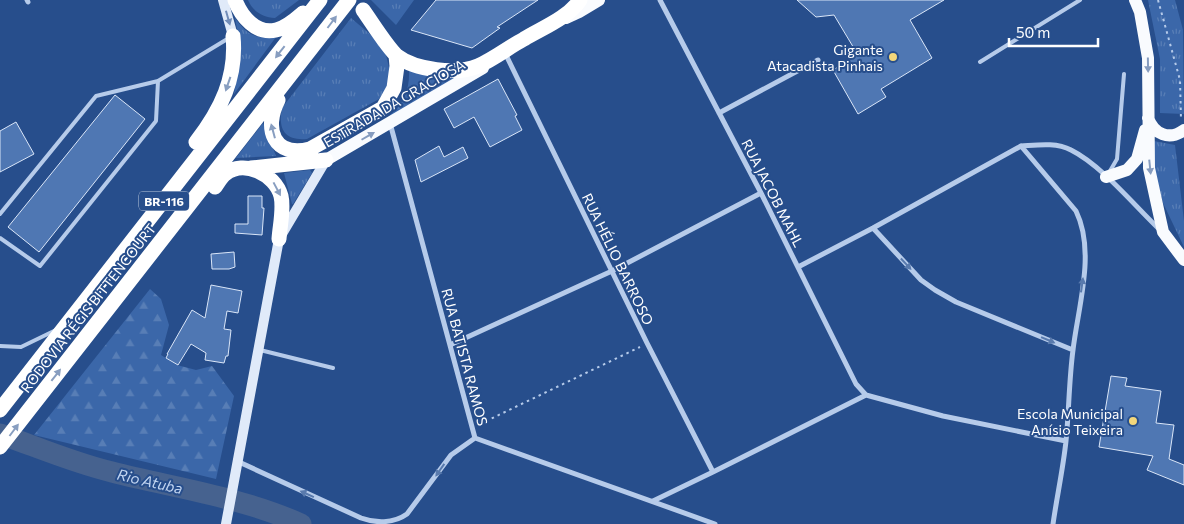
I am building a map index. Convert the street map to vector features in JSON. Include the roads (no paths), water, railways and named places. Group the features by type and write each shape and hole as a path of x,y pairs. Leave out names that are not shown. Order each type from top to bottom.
{"highway":[{"path":"235,0 240,13 249,23 261,29 275,31 287,26 320,0"},
{"name":"RODOVIA RÉGIS BITTENCOURT","path":"3,406 320,0"},
{"name":"RODOVIA RÉGIS BITTENCOURT","path":"0,448 349,0"},
{"path":"363,10 396,55 405,61 439,70 464,69 477,66 568,13 580,0"},
{"path":"69,323 116,245 208,127 230,79 234,65 233,36"},
{"path":"294,72 276,105 271,117 270,127 280,145 289,150 300,152 310,149 382,108 394,88 397,66 396,55"},
{"path":"86,337 148,274 224,174 231,171 326,160"},
{"path":"247,169 255,170 268,177 278,189 282,203 279,239"}],"main road":[{"path":"223,0 233,36"},
{"name":"ESTRADA DA GRACIOSA","path":"227,522 279,239 326,160 506,54 539,30 579,12 599,0"},
{"path":"1136,0 1148,58 1149,168 1163,232 1184,260"},
{"path":"1148,118 1151,125 1162,135 1170,136 1182,125"},
{"path":"1106,177 1127,170 1137,159 1148,118"}],"street":[{"name":"RUA JACOB MAHL","path":"660,0 798,267 856,384 866,395"},
{"name":"RUA HÉLIO BARROSO","path":"506,54 647,343 714,472"},
{"path":"719,113 818,60"},
{"name":"RUA BATISTA RAMOS","path":"390,123 475,438 715,524"},
{"path":"798,267 1021,146 1047,144 1070,149 1106,177 1163,232"},
{"path":"1021,146 1068,200 1081,222 1084,235 1085,253 1073,350 1066,441 1053,524"},
{"path":"450,346 612,271 760,193"},
{"path":"873,228 921,280 935,290 956,302 1073,350"},
{"path":"652,501 714,472 866,395 943,416 1066,441"},
{"path":"239,462 366,520 391,521 397,520 406,514 451,455 475,438"}],"lane":[{"path":"980,62 1080,0"},
{"path":"0,214 96,96 158,81 233,36"},
{"path":"1106,177 1117,159 1124,74"},
{"path":"0,238 40,266 156,121 158,81"},
{"path":"0,346 21,347 69,323"},
{"path":"259,350 333,368"}],"waterway":[{"name":"Rio Atuba","path":"0,434 84,464 231,500 301,524"}],"place":[{"name":"Gigante Atacadista Pinhais","path":"893,57"},
{"name":"Escola Municipal Anísio Teixeira","path":"1133,421"}]}
